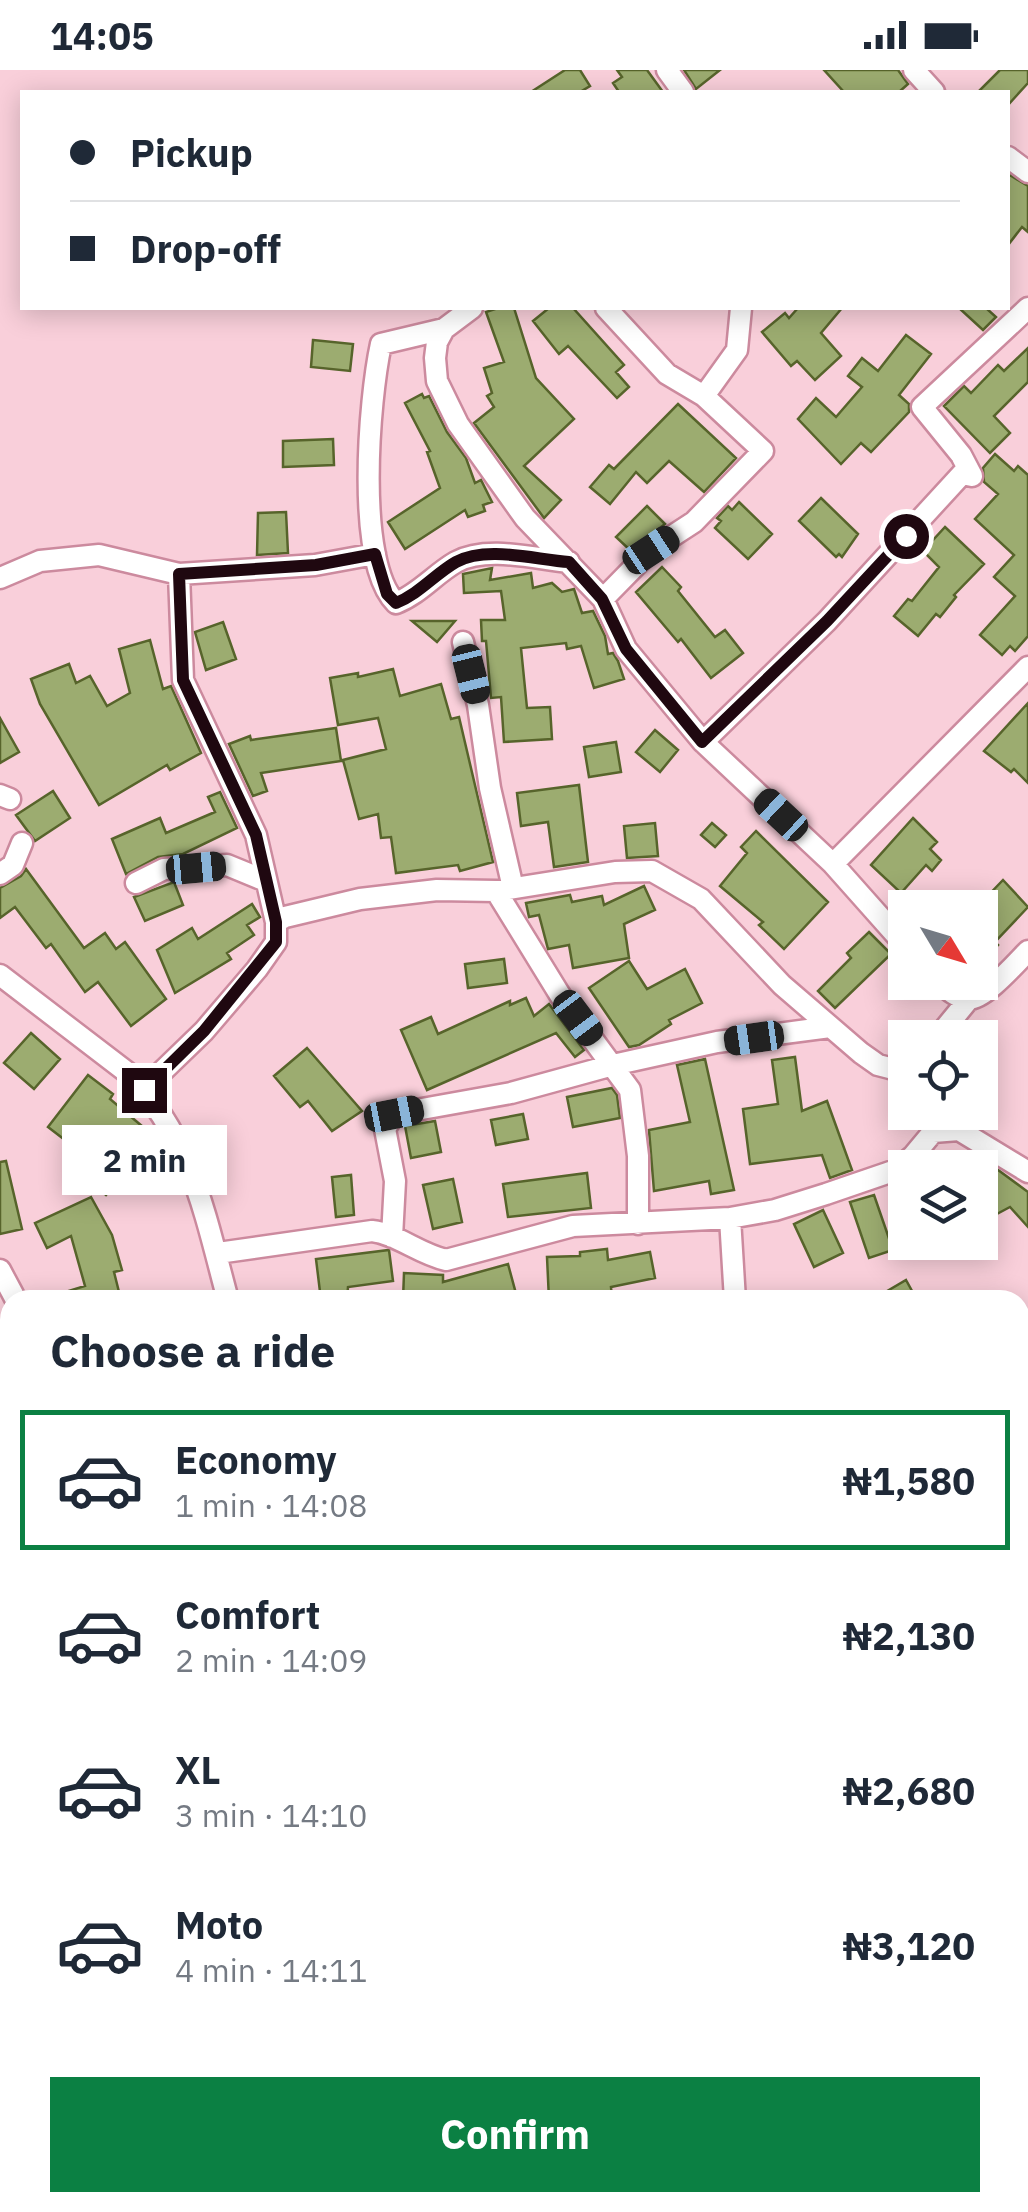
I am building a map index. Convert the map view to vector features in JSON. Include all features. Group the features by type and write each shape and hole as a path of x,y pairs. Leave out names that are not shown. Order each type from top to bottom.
{"street":[{"path":"666,70 681,90"},
{"path":"914,70 932,90"},
{"path":"702,742 827,621 962,474 972,476 961,455 922,407 1028,308"},
{"path":"469,310 444,329 381,344 371,417 369,483 375,554 387,594 396,603 409,598 461,559 494,554 569,562"},
{"path":"602,599 651,550 694,522 763,451 704,396 667,374 608,310"},
{"path":"704,396 736,350 741,310"},
{"path":"444,329 435,358 438,381 458,424 524,518 602,599 626,649 702,742 833,864 888,926"},
{"path":"0,578 40,561 99,555 179,574 316,565 375,554"},
{"path":"144,1090 204,1031 276,942 276,922 256,835 183,680 179,574"},
{"path":"463,642 478,706 505,890 560,995 630,1090 638,1156 638,1224"},
{"path":"833,864 1028,667"},
{"path":"0,874 13,865 22,843"},
{"path":"136,883 164,870 228,865 266,881"},
{"path":"276,922 285,916 360,899 437,890 505,890 616,872 652,871 701,899 782,985 878,1065 888,1068"},
{"path":"998,979 1028,951"},
{"path":"0,974 128,1073 175,1133 202,1196 226,1290"},
{"path":"951,1020 967,1000"},
{"path":"392,1237 395,1181 385,1130 394,1114 511,1093 717,1042 830,1027"},
{"path":"218,1253 372,1231 446,1260 573,1226 730,1218 776,1210 880,1178 913,1156 929,1130"},
{"path":"959,1130 1028,1172"},
{"path":"730,1218 734,1290"}],"building":[{"path":"565,70 580,70 590,86 583,90 534,90"},
{"path":"617,70 647,70 662,90 618,90 613,83 622,77"},
{"path":"684,70 720,70 696,89"},
{"path":"824,70 898,70 908,84 901,90 842,90"},
{"path":"1000,70 1028,70 1028,83 1010,103 1010,90 980,90"},
{"path":"1010,175 1028,186 1028,232 1022,227 1010,242"},
{"path":"515,310 536,378 574,419 524,466 561,500 544,518 474,423 494,407 487,396 492,393 484,368 504,362 486,312"},
{"path":"547,310 575,310 624,365 616,372 629,387 617,398 568,346 559,354 533,321"},
{"path":"796,310 840,310 821,333 841,356 815,380 797,361 791,366 762,332 785,313 789,318"},
{"path":"961,310 988,310 996,317 983,330"},
{"path":"906,335 931,354 899,395 909,404 909,412 871,452 861,443 841,464 798,419 816,398 836,417 862,387 848,376 862,358 878,371"},
{"path":"313,340 353,344 350,371 311,367"},
{"path":"1028,348 1028,382 994,416 1010,433 990,453 944,406 964,386 971,393 998,365 1004,371"},
{"path":"422,394 424,398 429,396 466,458 475,483 481,480 492,502 483,505 485,511 468,517 465,510 405,549 388,522 440,488 427,452 430,451 405,403"},
{"path":"678,404 736,458 704,492 669,461 647,483 636,472 610,504 590,487 609,465 614,469"},
{"path":"333,439 334,465 283,467 283,441"},
{"path":"995,454 1014,471 1018,466 1028,475 1028,636 1015,651 1010,646 1002,655 980,635 1015,596 994,577 1014,555 975,519 998,494 984,482 983,468"},
{"path":"821,498 858,534 842,557 836,557 799,521"},
{"path":"739,502 772,534 748,559 715,528 721,521 717,518 728,506 732,510"},
{"path":"647,506 665,524 631,551 616,537"},
{"path":"286,512 288,553 257,555 258,513"},
{"path":"945,527 984,564 954,595 940,617 936,614 918,636 894,616 908,599 912,601 939,567 923,551"},
{"path":"662,567 681,587 678,591 715,637 725,630 743,653 711,678 681,639 678,642 636,592"},
{"path":"492,568 490,580 531,573 533,588 552,583 562,592 574,589 582,613 593,611 605,636 608,654 613,653 618,661 624,679 594,688 581,646 567,649 566,643 521,648 527,708 550,707 552,739 504,742 501,697 491,698 481,620 505,620 501,591 464,593 463,574"},
{"path":"412,621 455,621 437,642"},
{"path":"223,622 236,659 206,670 195,632"},
{"path":"150,640 163,689 171,686 201,753 170,770 167,765 99,805 40,704 31,679 69,664 76,683 90,676 107,706 130,693 119,649"},
{"path":"393,669 400,696 441,684 451,719 459,717 493,862 460,871 458,865 396,873 391,837 381,838 378,814 359,819 343,760 386,749 378,718 338,725 330,678"},
{"path":"1028,703 1028,783 1014,769 1011,772 984,751"},
{"path":"0,718 19,752 0,763"},
{"path":"336,728 341,761 261,773 267,791 253,796 229,744 250,736 251,740"},
{"path":"655,730 678,750 660,772 636,752"},
{"path":"616,742 621,772 589,777 584,747"},
{"path":"579,785 588,862 554,867 548,822 521,826 517,793"},
{"path":"53,791 70,818 35,841 16,815"},
{"path":"220,792 237,828 183,854 158,857 126,874 112,839 160,818 166,833 215,812 208,797"},
{"path":"913,818 937,842 930,849 941,860 932,871 926,865 904,890 898,890 871,865"},
{"path":"655,823 658,856 627,858 624,826"},
{"path":"712,823 726,835 715,847 701,835"},
{"path":"756,831 828,902 784,949 759,925 763,922 720,886 747,853 741,847"},
{"path":"26,869 84,948 105,933 116,949 125,942 166,999 131,1026 98,982 85,992 51,944 46,948 15,907 0,918 0,888"},
{"path":"1003,880 1028,907 998,939 998,890 993,890"},
{"path":"174,882 183,905 145,921 134,897"},
{"path":"644,886 655,910 624,924 629,958 573,968 569,945 548,949 539,915 529,917 526,903 570,895 572,902 602,896 604,905"},
{"path":"252,904 260,917 247,925 254,935 227,953 231,959 175,993 157,950 192,928 198,939"},
{"path":"869,932 888,951 888,957 835,1008 818,991 851,958 847,953"},
{"path":"504,959 507,983 468,988 465,964"},
{"path":"629,961 647,989 685,969 702,1003 669,1020 671,1024 639,1045 629,1047 589,988"},
{"path":"526,998 534,1016 549,1004 584,1050 575,1057 556,1033 427,1090 401,1030 431,1017 438,1034 510,1001 510,1005"},
{"path":"31,1033 60,1059 34,1089 4,1063"},
{"path":"307,1048 362,1111 332,1131 308,1101 300,1107 274,1076"},
{"path":"795,1057 802,1111 827,1101 852,1170 830,1178 822,1155 750,1164 743,1109 778,1104 772,1060"},
{"path":"705,1059 734,1190 711,1194 709,1181 654,1191 649,1130 690,1122 677,1065"},
{"path":"88,1075 113,1094 110,1099 156,1138 106,1195 77,1169 87,1157 48,1127"},
{"path":"612,1088 617,1095 620,1118 573,1127 567,1097"},
{"path":"523,1114 528,1139 496,1145 491,1120"},
{"path":"435,1121 441,1152 411,1158 405,1126"},
{"path":"6,1161 22,1229 0,1234 0,1162"},
{"path":"998,1170 1028,1192 1028,1227 1010,1207 998,1213"},
{"path":"587,1173 591,1208 508,1217 503,1184"},
{"path":"351,1175 354,1215 336,1217 332,1177"},
{"path":"453,1179 462,1222 433,1229 423,1185"},
{"path":"874,1195 888,1236 888,1252 869,1258 850,1202"},
{"path":"91,1197 112,1235 122,1270 114,1272 118,1290 72,1290 85,1286 71,1236 47,1248 35,1223"},
{"path":"823,1210 843,1253 814,1267 794,1224"},
{"path":"607,1249 608,1260 650,1252 655,1278 611,1290 549,1290 547,1257 580,1256 580,1252"},
{"path":"389,1250 393,1281 348,1290 320,1290 316,1259"},
{"path":"508,1264 515,1290 403,1290 404,1273 443,1275 443,1282"},
{"path":"906,1280 912,1290 889,1290"}],"route":[{"path":"144,1090 204,1031 276,942 276,922 256,835 183,680 179,574 316,565 375,554 387,594 396,603 409,598 461,559 494,554 569,562 602,599 626,649 702,742 827,621 906,536"}]}
